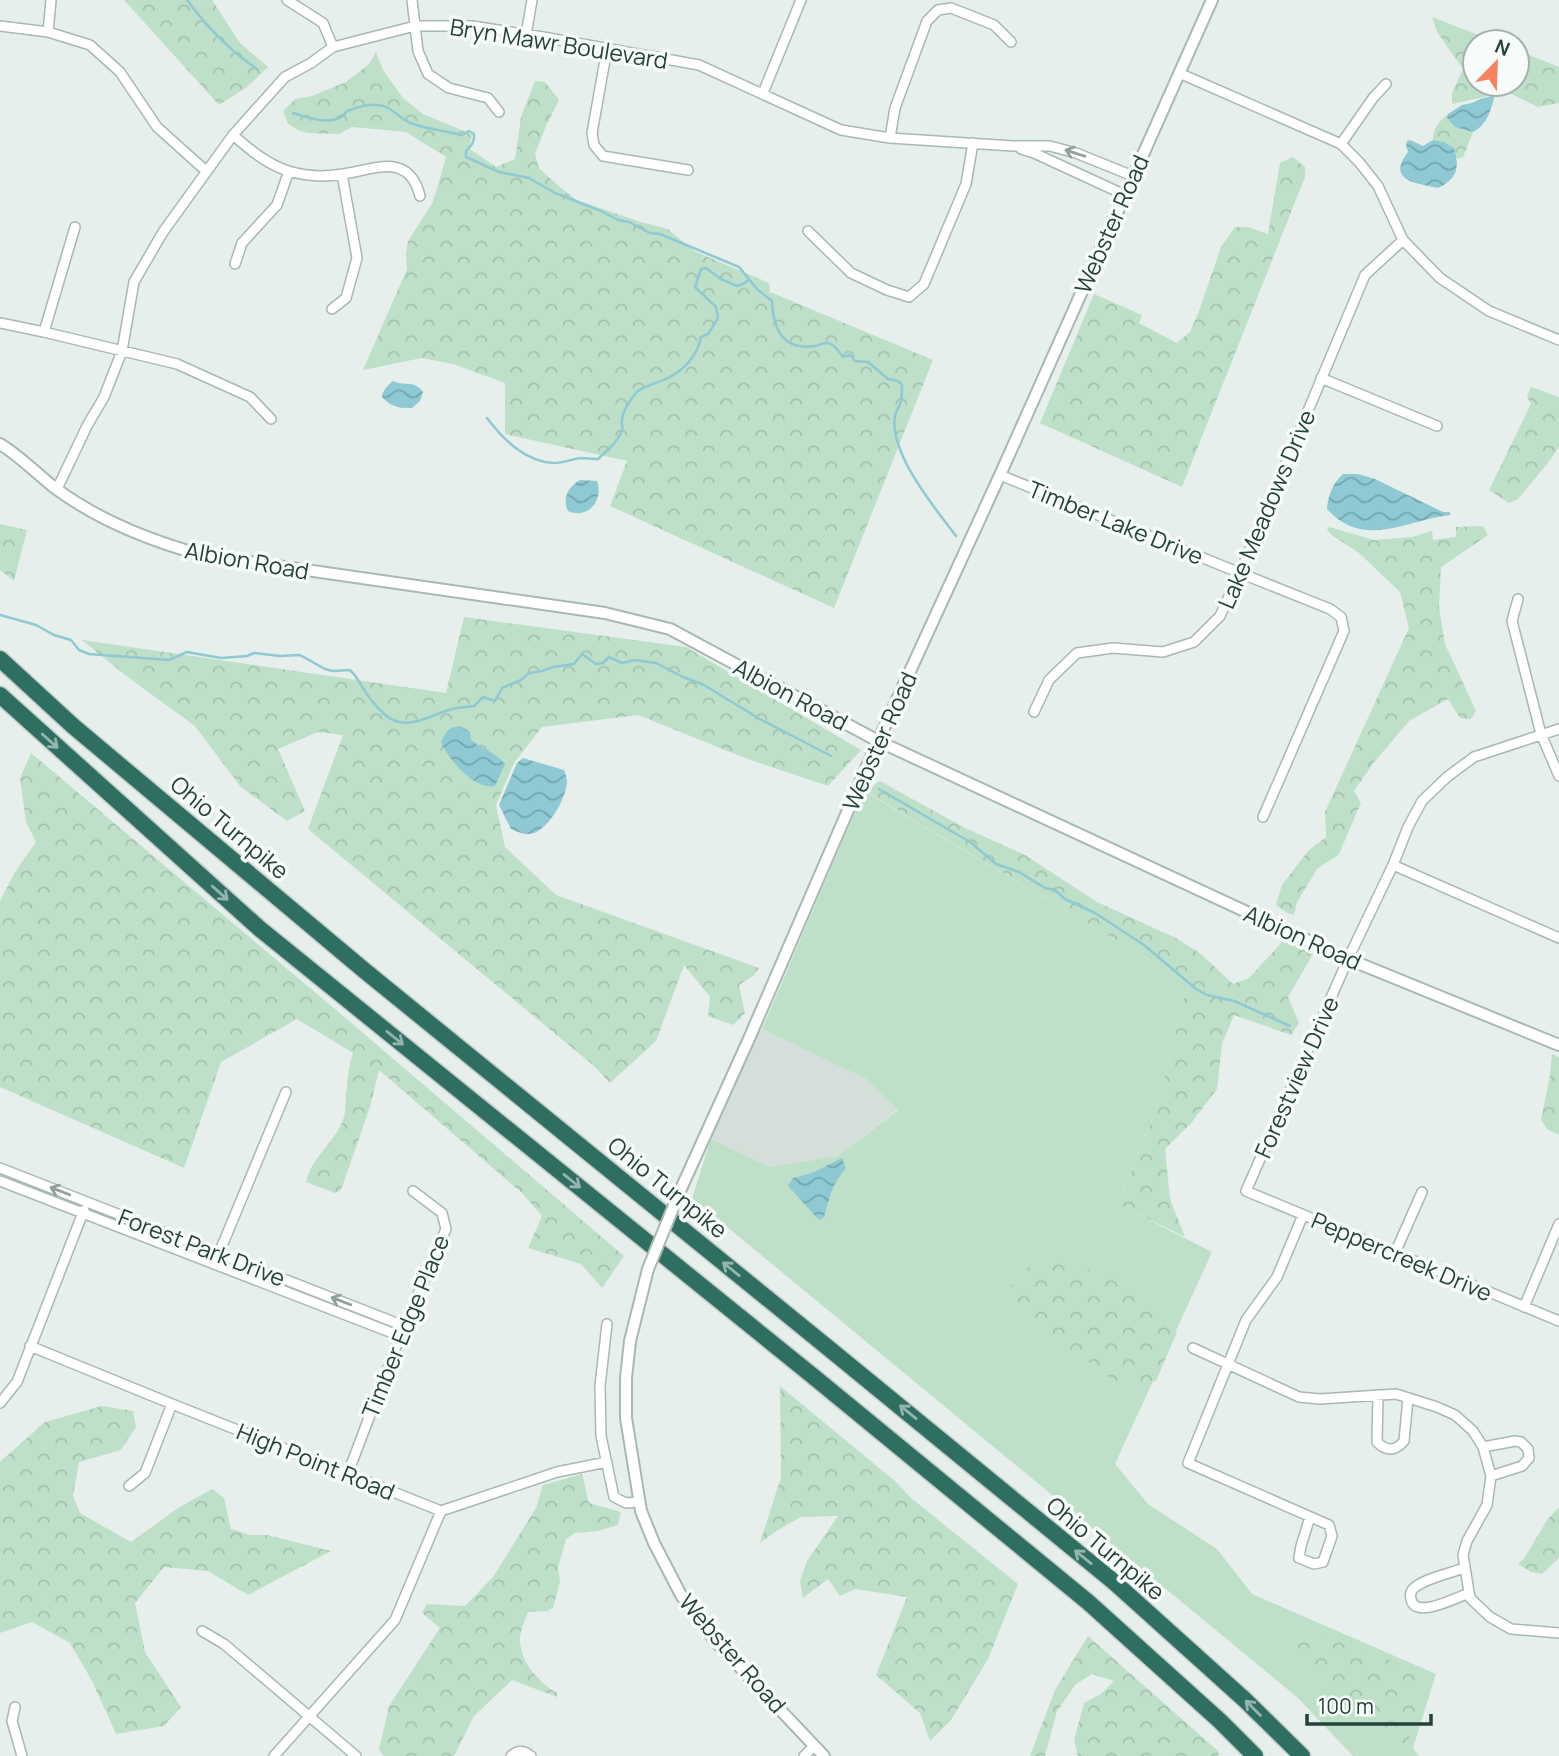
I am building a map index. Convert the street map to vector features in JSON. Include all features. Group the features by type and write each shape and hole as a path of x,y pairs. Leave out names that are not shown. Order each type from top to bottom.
{"highway":[{"name":"Ohio Turnpike","path":"0,659 73,726 376,979 1114,1582 1245,1700 1302,1756"},
{"path":"0,695 260,929 1088,1602 1255,1756"}],"street":[{"path":"48,32 51,0"},
{"path":"287,0 323,23 334,47"},
{"path":"412,0 418,51 428,74 449,88 488,98 499,112"},
{"path":"526,35 532,0"},
{"path":"763,93 802,0"},
{"name":"Webster Road","path":"820,1753 715,1641 681,1595 654,1543 639,1503 626,1418 626,1378 631,1341 648,1269 680,1191 878,741 1212,0"},
{"path":"890,138 895,108 922,33 927,21 938,10 951,8 994,25 1011,42"},
{"path":"0,26 48,32 90,45 120,72 157,127 206,171"},
{"name":"Bryn Mawr Boulevard","path":"57,489 104,397 122,351 134,282 163,232 233,135 285,77 334,47 415,26 472,26 699,65 841,130 890,138 1050,146 1076,153 1133,176"},
{"path":"607,49 592,133 594,145 603,156 688,170"},
{"path":"1179,73 1341,144 1378,186 1403,240 1440,278 1489,311 1559,340"},
{"path":"1341,144 1386,84"},
{"path":"233,135 258,156 289,171 314,175 342,174 382,166 397,168 411,176 417,184 420,196"},
{"path":"808,231 851,273 909,297 924,284 966,184 973,143"},
{"name":"Bryn Mawr Boulevard","path":"1013,146 1125,195"},
{"path":"235,264 242,243 277,205 289,171"},
{"path":"332,309 346,298 357,258 342,174"},
{"path":"44,332 75,227"},
{"name":"Lake Meadows Drive","path":"1034,712 1049,680 1077,653 1113,648 1163,652 1194,642 1220,616 1365,275 1403,240"},
{"path":"0,323 177,364 250,397 271,419"},
{"path":"1321,378 1437,426"},
{"name":"Albion Road","path":"0,444 57,489 97,513 164,545 202,555 605,613 670,629 878,741 1348,959 1559,1045"},
{"name":"Timber Lake Drive","path":"1000,475 1330,608 1341,617 1344,631 1263,817"},
{"path":"1518,599 1512,621 1541,734 1559,776"},
{"name":"Forestview Drive","path":"1245,1191 1422,801 1447,777 1474,757 1559,729"},
{"path":"1393,865 1559,938"},
{"path":"214,1265 286,1091"},
{"name":"Forest Park Drive","path":"0,1168 404,1326"},
{"name":"Forest Park Drive","path":"0,1181 400,1336"},
{"name":"Timber Edge Place","path":"348,1473 404,1326 446,1229 442,1213 413,1191"},
{"name":"Peppercreek Drive","path":"1245,1191 1559,1321"},
{"path":"1395,1252 1422,1192"},
{"path":"0,1403 18,1382 87,1202"},
{"path":"1303,1215 1277,1278 1246,1320 1188,1463 1329,1525 1332,1536 1322,1562 1314,1564 1299,1559 1310,1517"},
{"path":"1524,1307 1559,1224"},
{"path":"607,1324 600,1386 601,1436 614,1497 626,1503 639,1503"},
{"name":"High Point Road","path":"30,1346 441,1511"},
{"path":"1193,1348 1299,1397 1320,1399 1396,1394 1437,1406 1455,1415 1473,1431 1483,1447 1491,1476 1487,1505 1467,1541 1463,1555 1471,1598 1490,1617 1511,1629 1559,1633"},
{"path":"1378,1395 1377,1442 1389,1450 1400,1446 1404,1441 1408,1398"},
{"path":"129,1486 145,1473 172,1404"},
{"path":"1483,1447 1515,1441 1521,1442 1528,1450 1529,1458 1522,1466 1491,1476"},
{"path":"274,1756 395,1620 441,1511 557,1472 607,1462"},
{"path":"1464,1568 1414,1588 1411,1603 1424,1609 1469,1593"},
{"path":"202,1631 224,1644 356,1756"},
{"path":"15,1707 12,1721 22,1756"},
{"path":"511,1756 522,1751 531,1756"},
{"path":"804,1756 820,1753"}],"shaded area":[{"path":"762,1029 868,1080 898,1109 838,1156 770,1167 711,1139 756,1035"}],"green space":[{"path":"124,0 212,0 240,43 268,67 247,87 219,105"},
{"path":"1432,17 1461,28 1461,66 1437,32"},
{"path":"376,52 383,70 403,98 423,114 473,135 470,149 496,167 515,159 521,117 535,81 545,82 559,100 535,154 539,168 576,200 668,229 694,251 769,283 770,292 933,360 834,608 610,506 627,461 505,434 505,383 453,364 422,358 363,370 407,269 408,241 433,202 446,157 406,132 352,127 339,134 300,131 288,124 283,111 295,99 312,96 346,82 369,64"},
{"path":"1531,56 1559,67 1559,103 1538,107 1519,98 1531,98"},
{"path":"1461,73 1461,98 1480,98 1452,104 1452,93"},
{"path":"1448,114 1447,118 1455,127 1473,132 1463,157 1457,159 1454,148 1433,140 1437,126"},
{"path":"1293,157 1305,167 1305,177 1182,487 1040,423 1094,294 1142,315 1139,323 1177,343 1190,332 1221,247 1235,227 1248,227 1268,234 1280,163"},
{"path":"1531,387 1559,397 1559,446 1518,499 1509,503 1489,490 1531,404 1527,397"},
{"path":"0,524 27,530 14,581 0,570"},
{"path":"1483,526 1488,535 1441,567 1439,607 1445,644 1476,711 1471,719 1460,718 1448,699 1409,721 1354,791 1361,803 1339,854 1317,869 1297,902 1294,915 1287,913 1276,905 1282,885 1308,851 1326,837 1325,812 1409,628 1400,592 1359,553 1327,530 1329,527 1374,540 1412,537 1432,531 1433,540 1456,537 1456,527"},
{"path":"464,617 686,647 861,750 828,786 745,758 638,715 542,727 514,763 496,805 505,847 556,895 759,968 753,976 739,985 745,1013 733,1025 708,1016 710,997 684,965 656,1041 610,1083 594,1066 308,829 343,735 318,732 278,749 305,811 287,821 240,786 195,726 82,640 446,693"},
{"path":"31,753 624,1256 602,1288 581,1264 528,1248 542,1216 522,1193 379,1070 370,1107 341,1190 335,1193 306,1182 313,1165 343,1120 353,1053 297,1019 221,1062 184,1168 0,1087 0,901 15,872 36,842 26,822 20,778"},
{"path":"880,781 965,828 1025,855 1097,902 1176,938 1201,954 1233,984 1249,978 1284,940 1313,954 1288,997 1299,1023 1291,1035 1234,1015 1222,1044 1217,1089 1192,1122 1165,1149 1170,1199 1185,1237 1118,1204 1157,1107 1188,983 865,791"},
{"path":"864,791 1188,983 1157,1107 1118,1204 1212,1252 1115,1464 1148,1504 1217,1549 1252,1594 1436,1674 1413,1748 1419,1756 1353,1756 1297,1697 692,1198 711,1139 770,1167 838,1156 898,1110 868,1080 762,1029"},
{"path":"1552,1054 1559,1057 1559,1135 1547,1129 1541,1120"},
{"path":"1066,1261 1124,1282 1152,1304 1177,1332 1156,1381 1123,1387 1076,1353 1017,1320 1009,1307 1010,1286 1033,1262"},
{"path":"780,1386 896,1482 911,1498 1018,1584 988,1659 951,1720 930,1741 920,1713 876,1675 907,1597 855,1589 840,1596 828,1579 803,1598 800,1581 807,1561 838,1516 801,1517 760,1543 781,1477"},
{"path":"102,1406 133,1411 136,1427 121,1450 79,1462 73,1496 80,1513 131,1542 178,1508 212,1489 224,1498 231,1529 331,1551 248,1595 208,1571 164,1567 135,1603 145,1652 181,1707 164,1726 116,1734 92,1681 70,1643 32,1622 0,1633 0,1462 45,1422"},
{"path":"582,1474 589,1503 621,1512 618,1525 598,1531 575,1533 566,1539 558,1568 560,1582 553,1608 528,1612 520,1636 527,1664 537,1678 557,1693 557,1697 512,1680 474,1716 454,1756 384,1756 379,1750 389,1706 440,1628 422,1613 427,1604 465,1606 493,1577 536,1508 543,1485"},
{"path":"1559,1507 1559,1558 1542,1574 1531,1572 1518,1564 1547,1520"},
{"path":"1324,1632 1364,1647 1415,1673 1420,1692 1416,1723 1408,1741 1398,1746 1327,1690 1289,1642 1304,1640"},
{"path":"1088,1636 1218,1751 1219,1756 1078,1756 1074,1740 1084,1703 1101,1694 1114,1681 1092,1674 1076,1684 1057,1711 1045,1756 1030,1756 1055,1690"}],"water":[{"path":"1494,98 1485,121 1473,132 1455,127 1447,118 1448,114 1462,105"},
{"path":"1433,140 1444,142 1454,148 1457,167 1453,177 1438,188 1406,179 1400,169 1408,152 1407,141 1423,146"},
{"path":"393,381 413,384 419,388 423,392 420,401 412,408 389,403 382,397"},
{"path":"1343,474 1358,474 1375,479 1443,512 1450,512 1450,515 1386,529 1356,528 1341,521 1327,509 1336,481"},
{"path":"580,480 597,481 598,495 588,510 575,513 568,511 566,497 569,489"},
{"path":"460,726 470,732 471,740 505,764 495,786 487,786 471,778 455,764 444,749 441,742 446,733"},
{"path":"523,758 564,770 567,781 563,797 554,814 542,829 528,834 511,829 499,805 517,763"},
{"path":"842,1158 846,1168 834,1186 824,1217 819,1220 788,1186 793,1178 812,1173"}],"waterway":[{"path":"187,0 219,38 257,69"},
{"path":"293,113 329,120 357,107 379,105 419,126 462,135 469,131 474,134 474,139 466,151 466,157 499,172 529,178 555,193 618,220 629,222 650,233 660,234 739,267 757,289 772,301 778,329 788,341 804,347 831,344 843,357 850,355 855,361 868,362 888,379 898,381 902,385 901,401 895,416 899,446 915,479 956,536"},
{"path":"487,418 516,448 543,462 598,459 620,434 624,412 636,393 668,378 685,366 697,350 701,337 708,334 718,318 716,307 695,287 701,269 706,268 737,286 749,279"},
{"path":"0,615 36,625 54,635 71,640 79,650 89,654 169,660 187,652 221,658 254,653 300,655 325,669 350,670 384,714 402,722 474,706 483,697 495,701 502,688 521,680 529,673 574,664 582,654 596,664 603,663 609,657 622,663 635,660 656,663 704,685 758,718 831,756"},
{"path":"879,789 970,842 996,864 1019,872 1095,913 1144,945 1196,989 1207,995 1234,1001 1290,1026"}]}
